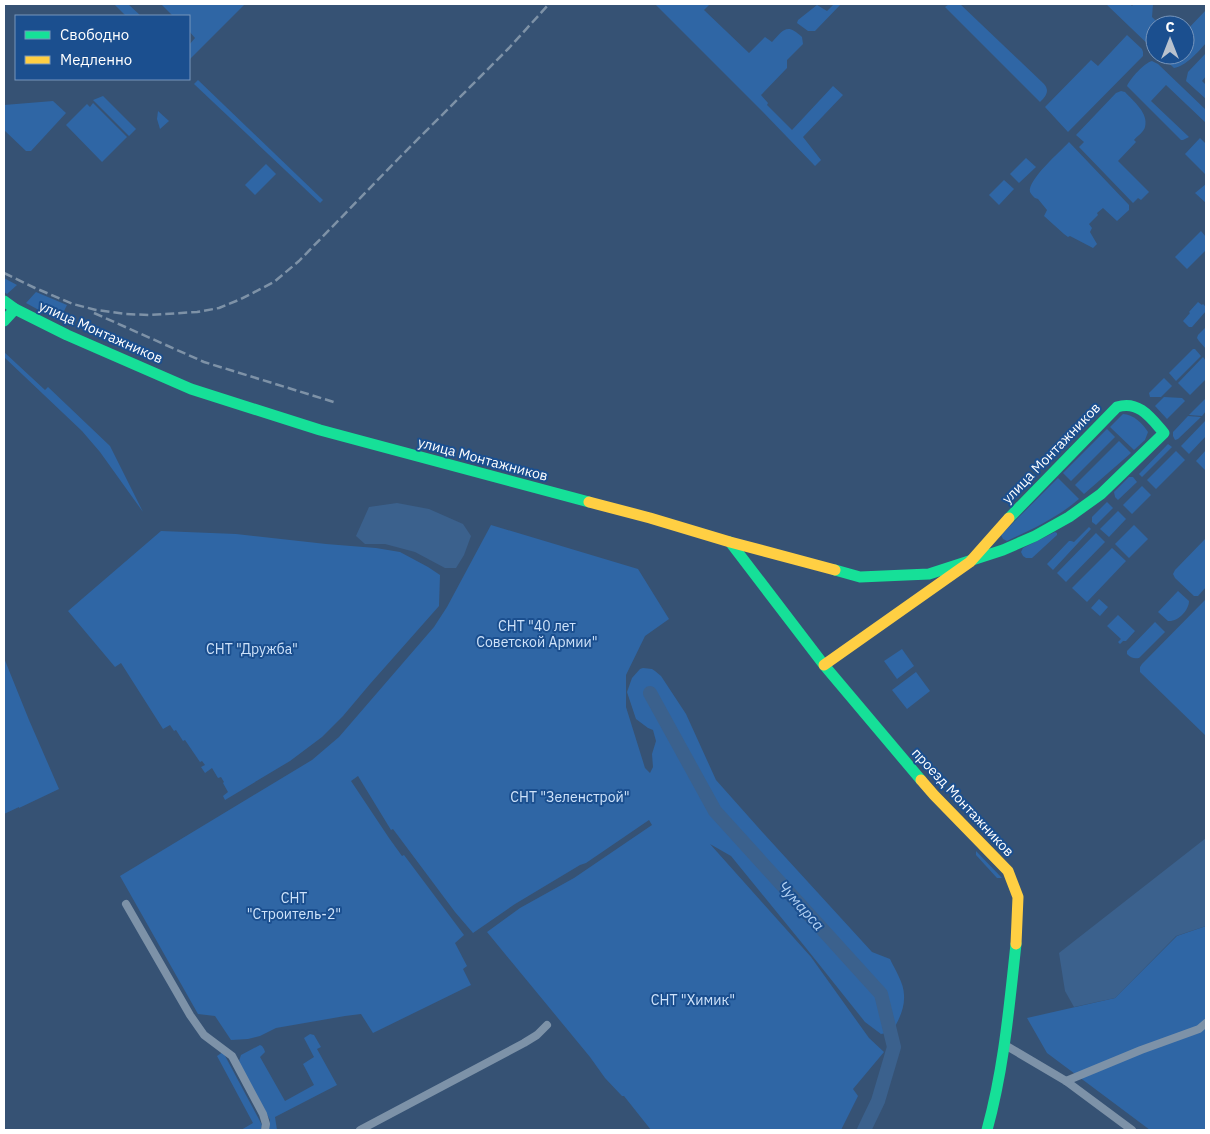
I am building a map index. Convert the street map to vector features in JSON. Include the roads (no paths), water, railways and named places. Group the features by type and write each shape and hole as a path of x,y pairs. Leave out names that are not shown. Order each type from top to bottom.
{"main road":[{"name":"улица Монтажников","path":"4,301 15,309 67,335 191,389 320,430 650,518 860,577 929,574 970,562 1036,536 1069,517 1102,494 1164,433 1140,408 1127,404 1117,407 1005,522 970,562"},
{"path":"4,321 15,309"},
{"name":"проезд Монтажников","path":"730,542 824,665 934,795 1008,871 1018,897 1017,936 1005,1044 995,1100 987,1130"},
{"path":"824,665 970,562"}],"street":[{"path":"126,904 204,1035 232,1056 263,1114 266,1124 265,1130"},
{"path":"1066,1081 1141,1050 1199,1029 1206,1023"},
{"path":"360,1130 524,1043 548,1025"},
{"path":"1005,1044 1066,1081 1132,1130"}],"waterway":[{"name":"Чумарса","path":"650,693 715,811 881,994 894,1047 878,1101 864,1130"}],"railway":[{"path":"4,273 73,304 96,310 126,314 149,315 197,312 219,308 241,299 274,282 299,261 509,48 549,4"},
{"path":"94,313 204,362 337,403"}],"park label":[{"name":"СНТ \"40 лет Советской Армии\"","path":"537,634"},
{"name":"СНТ \"Дружба\"","path":"252,649"},
{"name":"СНТ \"Зеленстрой\"","path":"570,797"},
{"name":"СНТ \"Строитель-2\"","path":"294,906"},
{"name":"СНТ \"Химик\"","path":"693,1000"}]}
